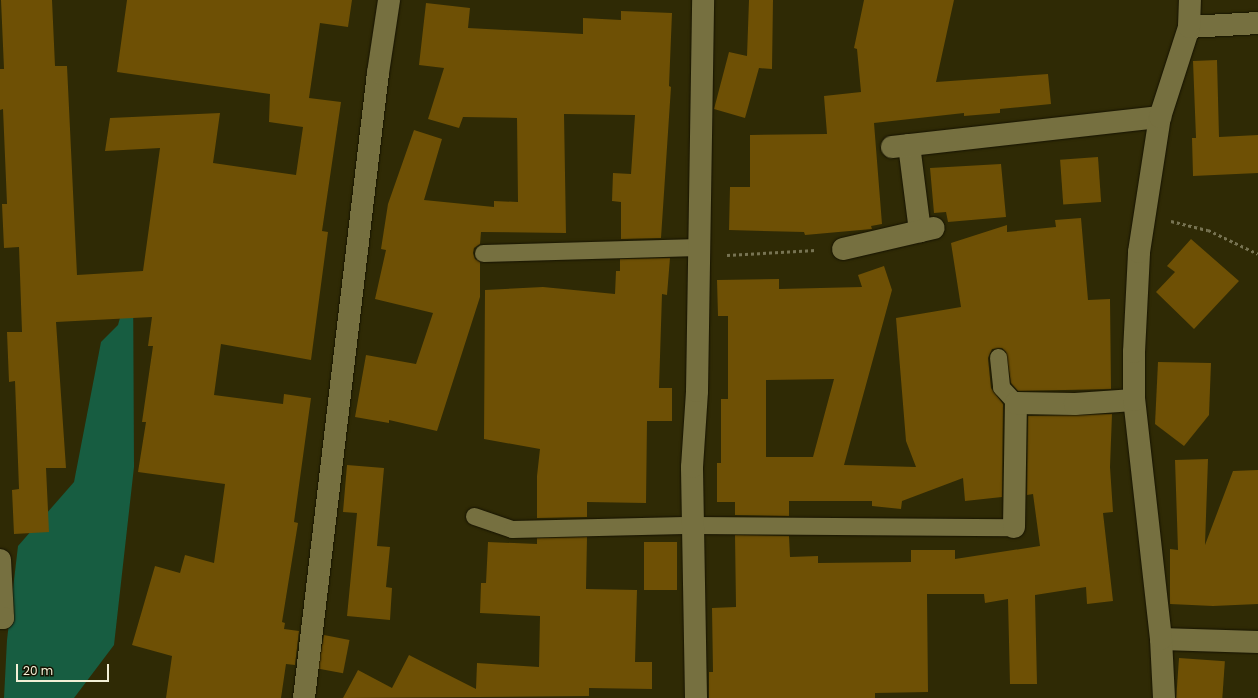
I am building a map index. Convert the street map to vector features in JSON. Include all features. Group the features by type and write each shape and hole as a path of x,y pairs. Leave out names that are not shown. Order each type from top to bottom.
{"street":[{"path":"304,698 378,73 389,0"},
{"path":"696,698 695,525 692,467 697,391 704,50 703,0"},
{"path":"1164,698 1162,639 1134,400 1139,252 1147,215 1160,117 1190,27 1190,0"},
{"path":"1190,27 1258,23"},
{"path":"843,249 927,229 901,146 1160,117"},
{"path":"1014,526 1016,403 1074,404 1134,400"},
{"path":"0,560 2,618 0,618"},
{"path":"1162,639 1258,642"}],"lane":[{"path":"484,253 699,252"},
{"path":"998,357 1001,387 1016,403"},
{"path":"474,516 512,529 695,525 1014,526"}],"path":[{"path":"1147,215 1208,230 1258,254"},
{"path":"699,252 843,249"}],"green space":[{"path":"133,271 134,467 114,645 74,698 4,698 7,640 18,546 74,482 101,342 118,325"}],"building":[{"path":"1,0 52,0 55,66 67,66 77,275 143,271 160,148 105,151 110,118 220,113 213,163 296,175 303,127 269,122 270,94 117,72 127,0 352,0 348,27 320,23 309,98 341,102 322,231 328,232 311,360 221,344 214,395 283,404 284,394 311,398 294,522 298,523 282,622 285,623 284,629 299,631 295,665 286,664 281,698 166,698 172,656 132,645 155,566 180,573 185,555 214,563 225,484 138,472 146,422 142,422 153,346 148,346 152,317 56,322 66,468 46,468 49,532 14,534 12,490 19,489 15,381 9,382 7,332 22,332 19,247 4,248 2,204 7,204 3,109 0,110 0,69 4,69"},
{"path":"749,0 773,0 772,69 759,68 745,118 714,109 729,52 747,56"},
{"path":"864,0 954,0 936,82 1048,74 1051,104 1000,109 1000,113 964,116 964,113 874,123 882,224 871,226 872,229 805,235 804,232 729,230 730,187 750,187 750,135 827,134 824,96 861,92 857,49 854,48"},
{"path":"426,3 470,8 468,28 583,34 583,18 621,20 621,11 672,13 669,86 671,87 661,238 621,239 621,202 612,201 613,173 631,174 635,115 564,114 566,233 481,232 480,244 474,248 473,253 475,259 480,262 480,297 437,431 389,420 389,423 355,417 366,355 416,364 433,313 375,299 386,250 381,249 388,204 414,130 442,139 424,200 494,207 494,201 518,202 517,118 463,117 459,128 428,119 444,68 419,65"},
{"path":"1217,60 1219,137 1258,135 1258,173 1193,176 1192,138 1196,138 1193,61"},
{"path":"1098,157 1101,202 1063,205 1060,160"},
{"path":"1001,164 1006,217 948,222 946,212 934,213 930,168"},
{"path":"1081,218 1088,300 1110,299 1111,389 1018,391 1011,383 1006,352 1002,348 992,349 988,358 991,388 1003,404 1002,497 965,501 963,478 902,501 901,509 872,506 872,501 789,501 789,516 735,515 735,502 717,502 717,463 721,463 721,399 728,399 728,316 718,316 717,280 779,279 779,289 862,287 858,275 884,266 892,290 844,465 916,467 906,441 896,318 961,307 951,243 1007,225 1007,232 1056,227 1055,220","holes":["834,379 813,457 766,457 766,380"]},
{"path":"1191,239 1239,281 1194,329 1156,292 1175,272 1167,266"},
{"path":"670,258 667,295 662,294 659,388 672,388 672,421 647,421 646,503 587,502 587,517 537,518 537,476 540,449 484,439 485,290 543,287 615,294 616,271 620,271 620,259"},
{"path":"1158,362 1211,363 1209,415 1184,446 1155,424"},
{"path":"1112,414 1110,467 1113,512 1103,513 1113,601 1087,604 1086,587 1035,595 1037,684 1010,684 1008,599 985,603 984,594 927,594 928,692 875,693 875,698 709,698 709,672 713,672 712,608 736,607 735,535 789,536 790,557 818,556 818,563 911,562 911,550 955,550 955,559 1040,546 1033,494 1027,495 1028,416"},
{"path":"1208,459 1205,545 1233,471 1258,470 1258,604 1213,606 1170,604 1170,549 1178,550 1175,460"},
{"path":"347,465 384,468 377,546 390,547 386,587 392,588 390,620 347,616 357,513 343,512"},
{"path":"587,537 586,589 637,590 635,662 652,662 652,689 589,688 589,696 343,698 358,670 392,688 409,655 476,689 477,663 539,667 540,616 480,613 481,583 486,583 488,542 537,544 537,538"},
{"path":"644,542 677,542 677,590 644,590"},
{"path":"324,635 350,640 343,673 318,668"},
{"path":"1179,658 1225,661 1222,698 1176,698"}]}
